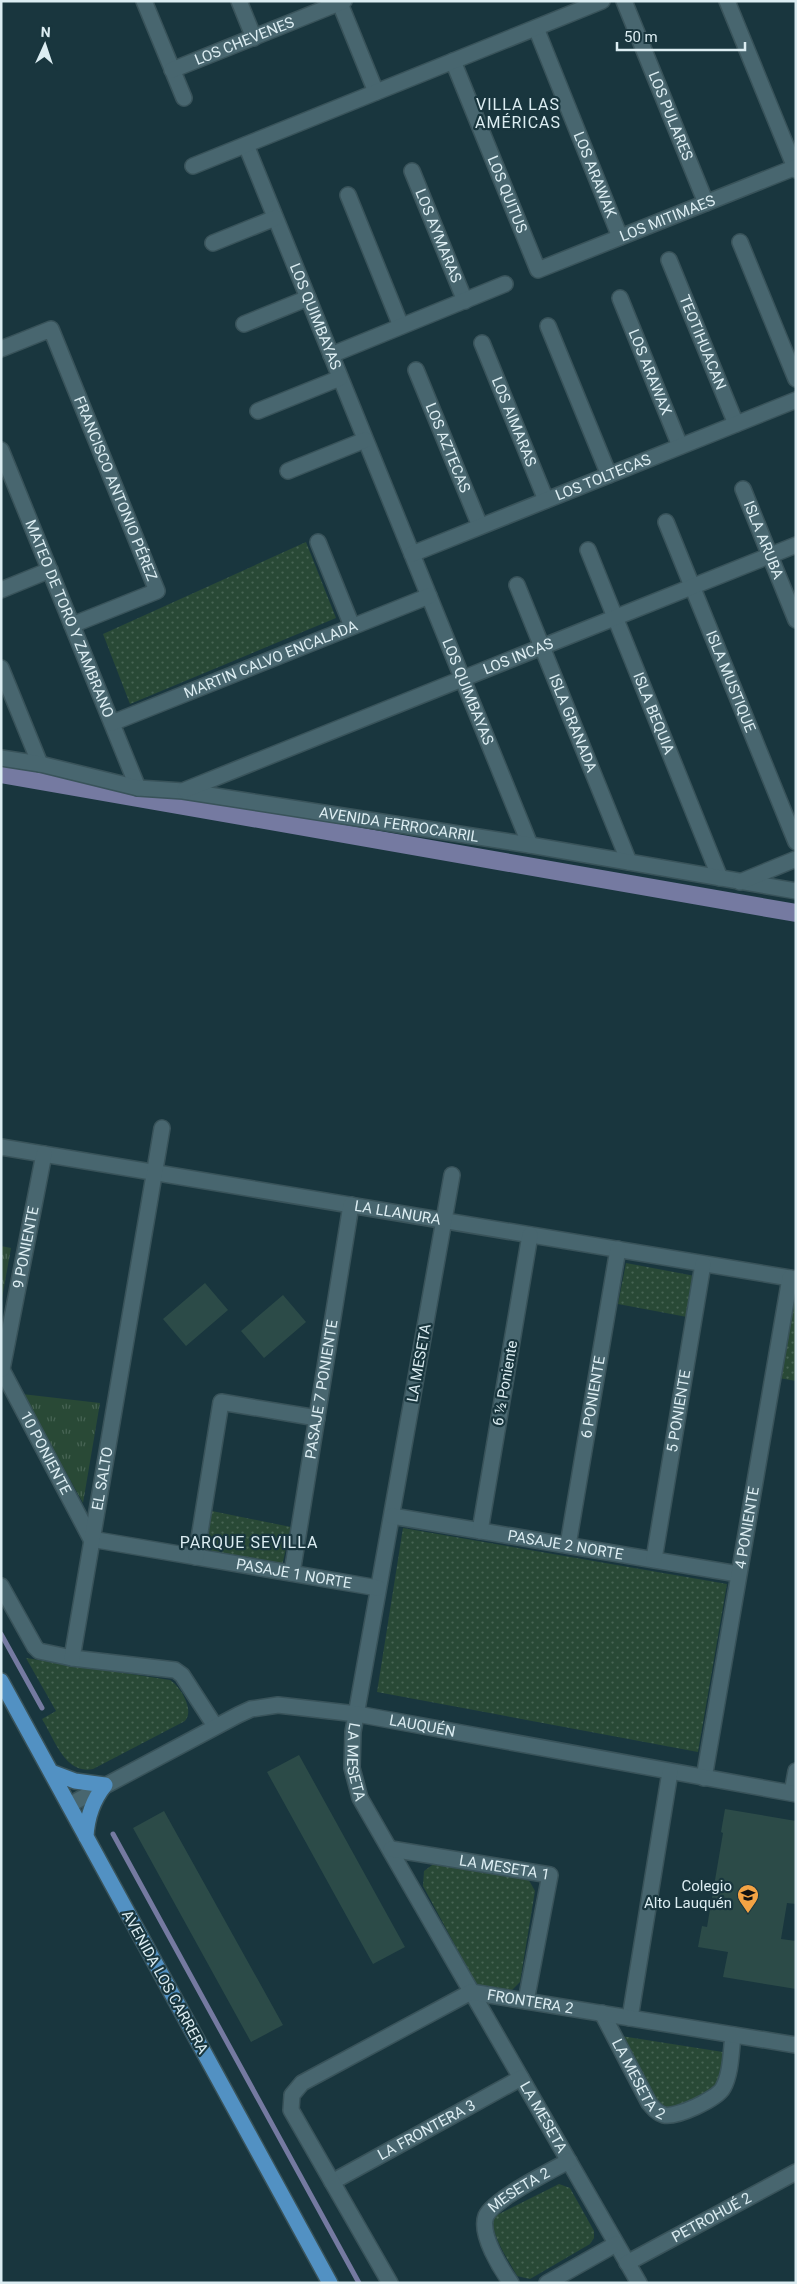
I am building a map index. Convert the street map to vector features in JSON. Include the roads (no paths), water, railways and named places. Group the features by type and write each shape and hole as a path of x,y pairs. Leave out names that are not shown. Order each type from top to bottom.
{"main road":[{"name":"AVENIDA LOS CARRERA","path":"1,1681 330,2283"},
{"path":"51,1772 75,1781 105,1785 89,1813 86,1837"}],"street":[{"path":"144,1 184,98"},
{"path":"239,1 254,38"},
{"path":"193,166 602,1"},
{"name":"LOS PULARES","path":"624,1 706,203"},
{"path":"727,1 795,168"},
{"path":"341,2 376,92"},
{"name":"LOS CHEVENES","path":"172,70 341,2"},
{"name":"LOS ARAWAK","path":"536,28 620,238"},
{"name":"LOS QUITUS","path":"454,61 538,270"},
{"name":"LOS QUIMBAYAS","path":"246,145 530,845"},
{"name":"LOS MITIMAES","path":"538,270 795,168"},
{"name":"LOS AYMARAS","path":"412,171 465,301"},
{"path":"348,195 401,326"},
{"path":"213,243 276,218"},
{"path":"740,242 796,379"},
{"name":"TEOTIHUACAN","path":"669,260 736,424"},
{"path":"331,355 505,284"},
{"path":"244,324 308,298"},
{"name":"LOS ARAWAX","path":"620,298 680,446"},
{"path":"548,326 609,474"},
{"name":"FRANCISCO ANTONIO PÉREZ","path":"1,349 51,329 157,591 72,625"},
{"name":"LOS AIMARAS","path":"482,343 546,500"},
{"name":"LOS AZTECAS","path":"416,370 480,526"},
{"path":"258,411 340,378"},
{"name":"LOS TOLTECAS","path":"412,554 796,400"},
{"path":"288,471 366,440"},
{"name":"MATEO DE TORO Y ZAMBRANO","path":"1,450 138,788"},
{"name":"ISLA ARUBA","path":"743,489 796,620"},
{"name":"ISLA MUSTIQUE","path":"666,522 796,842"},
{"path":"318,542 352,626"},
{"name":"LOS INCAS","path":"184,791 796,544"},
{"name":"ISLA BEQUIA","path":"588,550 720,878"},
{"path":"1,590 50,570"},
{"name":"ISLA GRANADA","path":"516,585 629,862"},
{"name":"MARTIN CALVO ENCALADA","path":"112,723 429,596"},
{"path":"1,668 40,764"},
{"name":"AVENIDA FERROCARRIL","path":"1,758 40,764 138,788 184,791 530,845 796,891"},
{"path":"740,882 796,859"},
{"name":"EL SALTO","path":"72,1658 162,1128"},
{"name":"LA LLANURA","path":"1,1147 793,1278"},
{"name":"9 PONIENTE","path":"2,1369 44,1154"},
{"name":"LA MESETA","path":"452,1175 351,1750 355,1783 360,1798 391,1849 638,2283"},
{"name":"PASAJE 7 PONIENTE","path":"292,1573 351,1205"},
{"name":"6 ½ Poniente","path":"480,1531 530,1235"},
{"name":"6 PONIENTE","path":"568,1545 618,1250"},
{"name":"5 PONIENTE","path":"654,1560 703,1264"},
{"name":"4 PONIENTE","path":"704,1778 738,1574 793,1278"},
{"name":"10 PONIENTE","path":"2,1369 91,1539"},
{"path":"196,1557 221,1402 317,1418"},
{"name":"PASAJE 2 NORTE","path":"392,1516 738,1574"},
{"name":"PASAJE 1 NORTE","path":"91,1539 378,1588"},
{"path":"1,1586 35,1648 44,1652 72,1658 175,1670 182,1675 215,1726"},
{"name":"LAUQUÉN","path":"69,1805 215,1726 238,1715 265,1706 291,1706 357,1714 794,1794"},
{"path":"794,1794 796,1771"},
{"path":"630,2018 670,1772"},
{"name":"LA MESETA 1","path":"391,1849 550,1875 526,2001"},
{"name":"FRONTERA 2","path":"332,2182 291,2110 292,2095 302,2083 471,1992 796,2045"},
{"name":"LA MESETA 2","path":"602,2013 649,2103 656,2111 664,2115 682,2113 720,2092 727,2079 733,2035"},
{"name":"LA FRONTERA 3","path":"332,2182 521,2078"},
{"name":"MESETA 2","path":"512,2283 486,2238 486,2218 492,2208 504,2199 568,2161"},
{"name":"PETROHUÉ 2","path":"628,2263 796,2172"},
{"path":"332,2182 390,2283"},
{"path":"547,2283 616,2244"}],"waterway":[{"path":"1,774 796,913"},
{"path":"1,1634 42,1708"},
{"path":"113,1834 359,2283"}],"place":[{"name":"Colegio Alto Lauquén","path":"748,1914"}],"district":[{"name":"VILLA LAS AMÉRICAS","path":"518,113"},
{"name":"PARQUE SEVILLA","path":"249,1542"}]}
